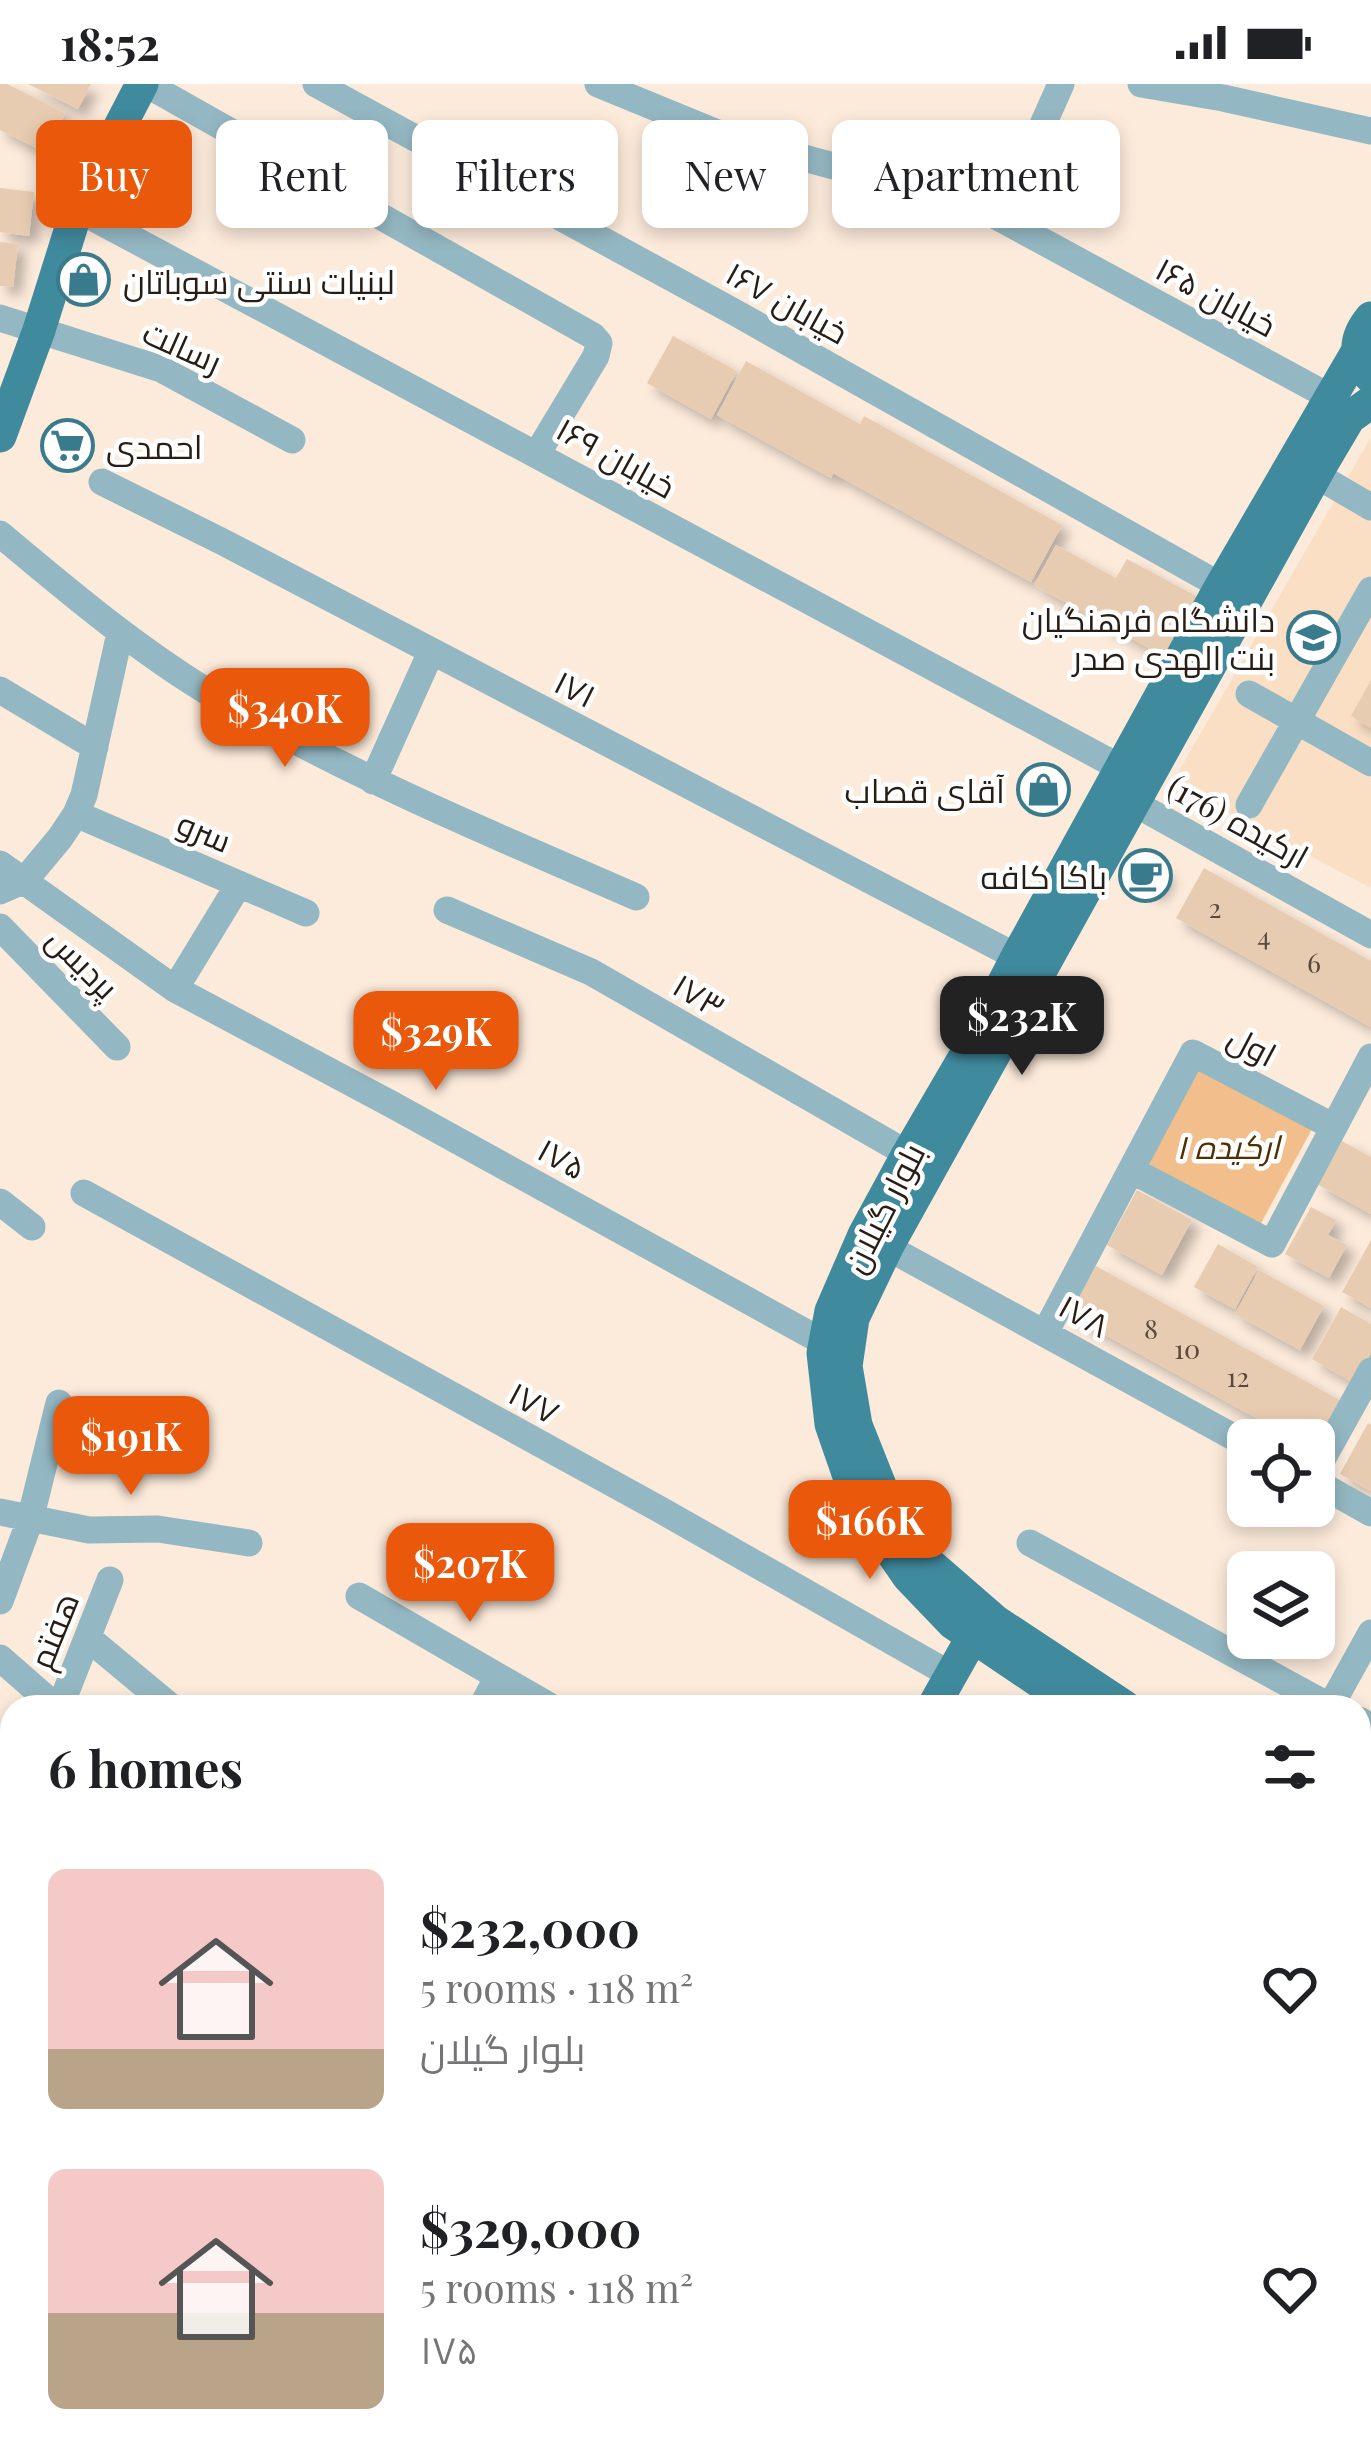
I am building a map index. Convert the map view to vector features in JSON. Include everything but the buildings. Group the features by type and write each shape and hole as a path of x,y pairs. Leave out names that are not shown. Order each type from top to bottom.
{"main road":[{"path":"125,120 144,84"},
{"path":"0,436 71,228"},
{"name":"بلوار گیلان","path":"1059,1695 953,1623 908,1576 859,1505 830,1424 823,1353 831,1311 864,1234 1221,586 1330,397 1364,364 1359,335 1371,319"},
{"name":"بلوار گیلان","path":"1107,1695 995,1621 926,1562 883,1493 856,1425 846,1366 853,1318 887,1247 1316,475 1349,418 1371,402"},
{"path":"940,1695 973,1636"}],"street":[{"path":"144,84 593,336 598,343 596,356 537,454"},
{"name":"خیابان ۱۶۷","path":"316,84 1221,586"},
{"name":"خیابان ۱۶۵","path":"598,84 733,139 832,165"},
{"path":"1045,120 1061,84"},
{"path":"1141,84 1371,131"},
{"name":"خیابان ۱۶۹","path":"113,228 1121,768"},
{"name":"خیابان ۱۶۵","path":"1018,228 1330,397"},
{"name":"رسالت","path":"0,318 160,369 292,440"},
{"path":"1316,475 1371,507"},
{"name":"۱۷۱","path":"102,482 1017,957"},
{"path":"0,534 120,633 234,708 373,781 636,897"},
{"path":"1250,805 1371,590"},
{"path":"12,885 76,814 120,633"},
{"path":"373,781 431,652"},
{"path":"0,691 95,747"},
{"path":"1249,694 1371,763"},
{"name":"ارکیده (176)","path":"1134,802 1371,935"},
{"name":"سرو","path":"76,814 306,913"},
{"name":"۱۷۵","path":"0,864 12,885 175,989 825,1343"},
{"path":"175,989 239,884"},
{"name":"۱۷۳","path":"447,910 591,972 908,1154"},
{"name":"پردیس","path":"0,927 117,1047"},
{"name":"اول","path":"1045,1333 1193,1053 1334,1127"},
{"path":"1131,1170 1272,1244 1371,1058"},
{"name":"۱۷۷","path":"84,1193 951,1675"},
{"path":"0,1202 32,1227"},
{"name":"۱۷۸","path":"887,1247 1227,1433"},
{"path":"1335,1439 1371,1371"},
{"path":"0,1601 30,1520 59,1403"},
{"path":"1335,1491 1371,1513"},
{"path":"0,1512 89,1530 158,1529 249,1543"},
{"path":"1030,1543 1308,1695"},
{"name":"هفتم","path":"63,1695 110,1580"},
{"path":"359,1596 529,1695"},
{"path":"1337,1695 1371,1633"},
{"path":"88,1638 157,1695"},
{"path":"0,1658 44,1695"},
{"path":"488,1695 497,1678"}],"shaded area":[{"name":"دانشگاه فرهنگیان بنت الهدی صدر","path":"1371,437 1371,888 1172,783"}],"green space":[{"name":"ارکیده ۱","path":"1195,1064 1313,1127 1260,1225 1142,1163"}],"place":[{"name":"لبنیات سنتی سوباتان","path":"84,280"},
{"name":"احمدی","path":"67,445"},
{"name":"دانشگاه فرهنگیان بنت الهدی صدر","path":"1314,637"},
{"name":"آقای قصاب","path":"1044,789"},
{"name":"باکا کافه","path":"1146,875"}]}
